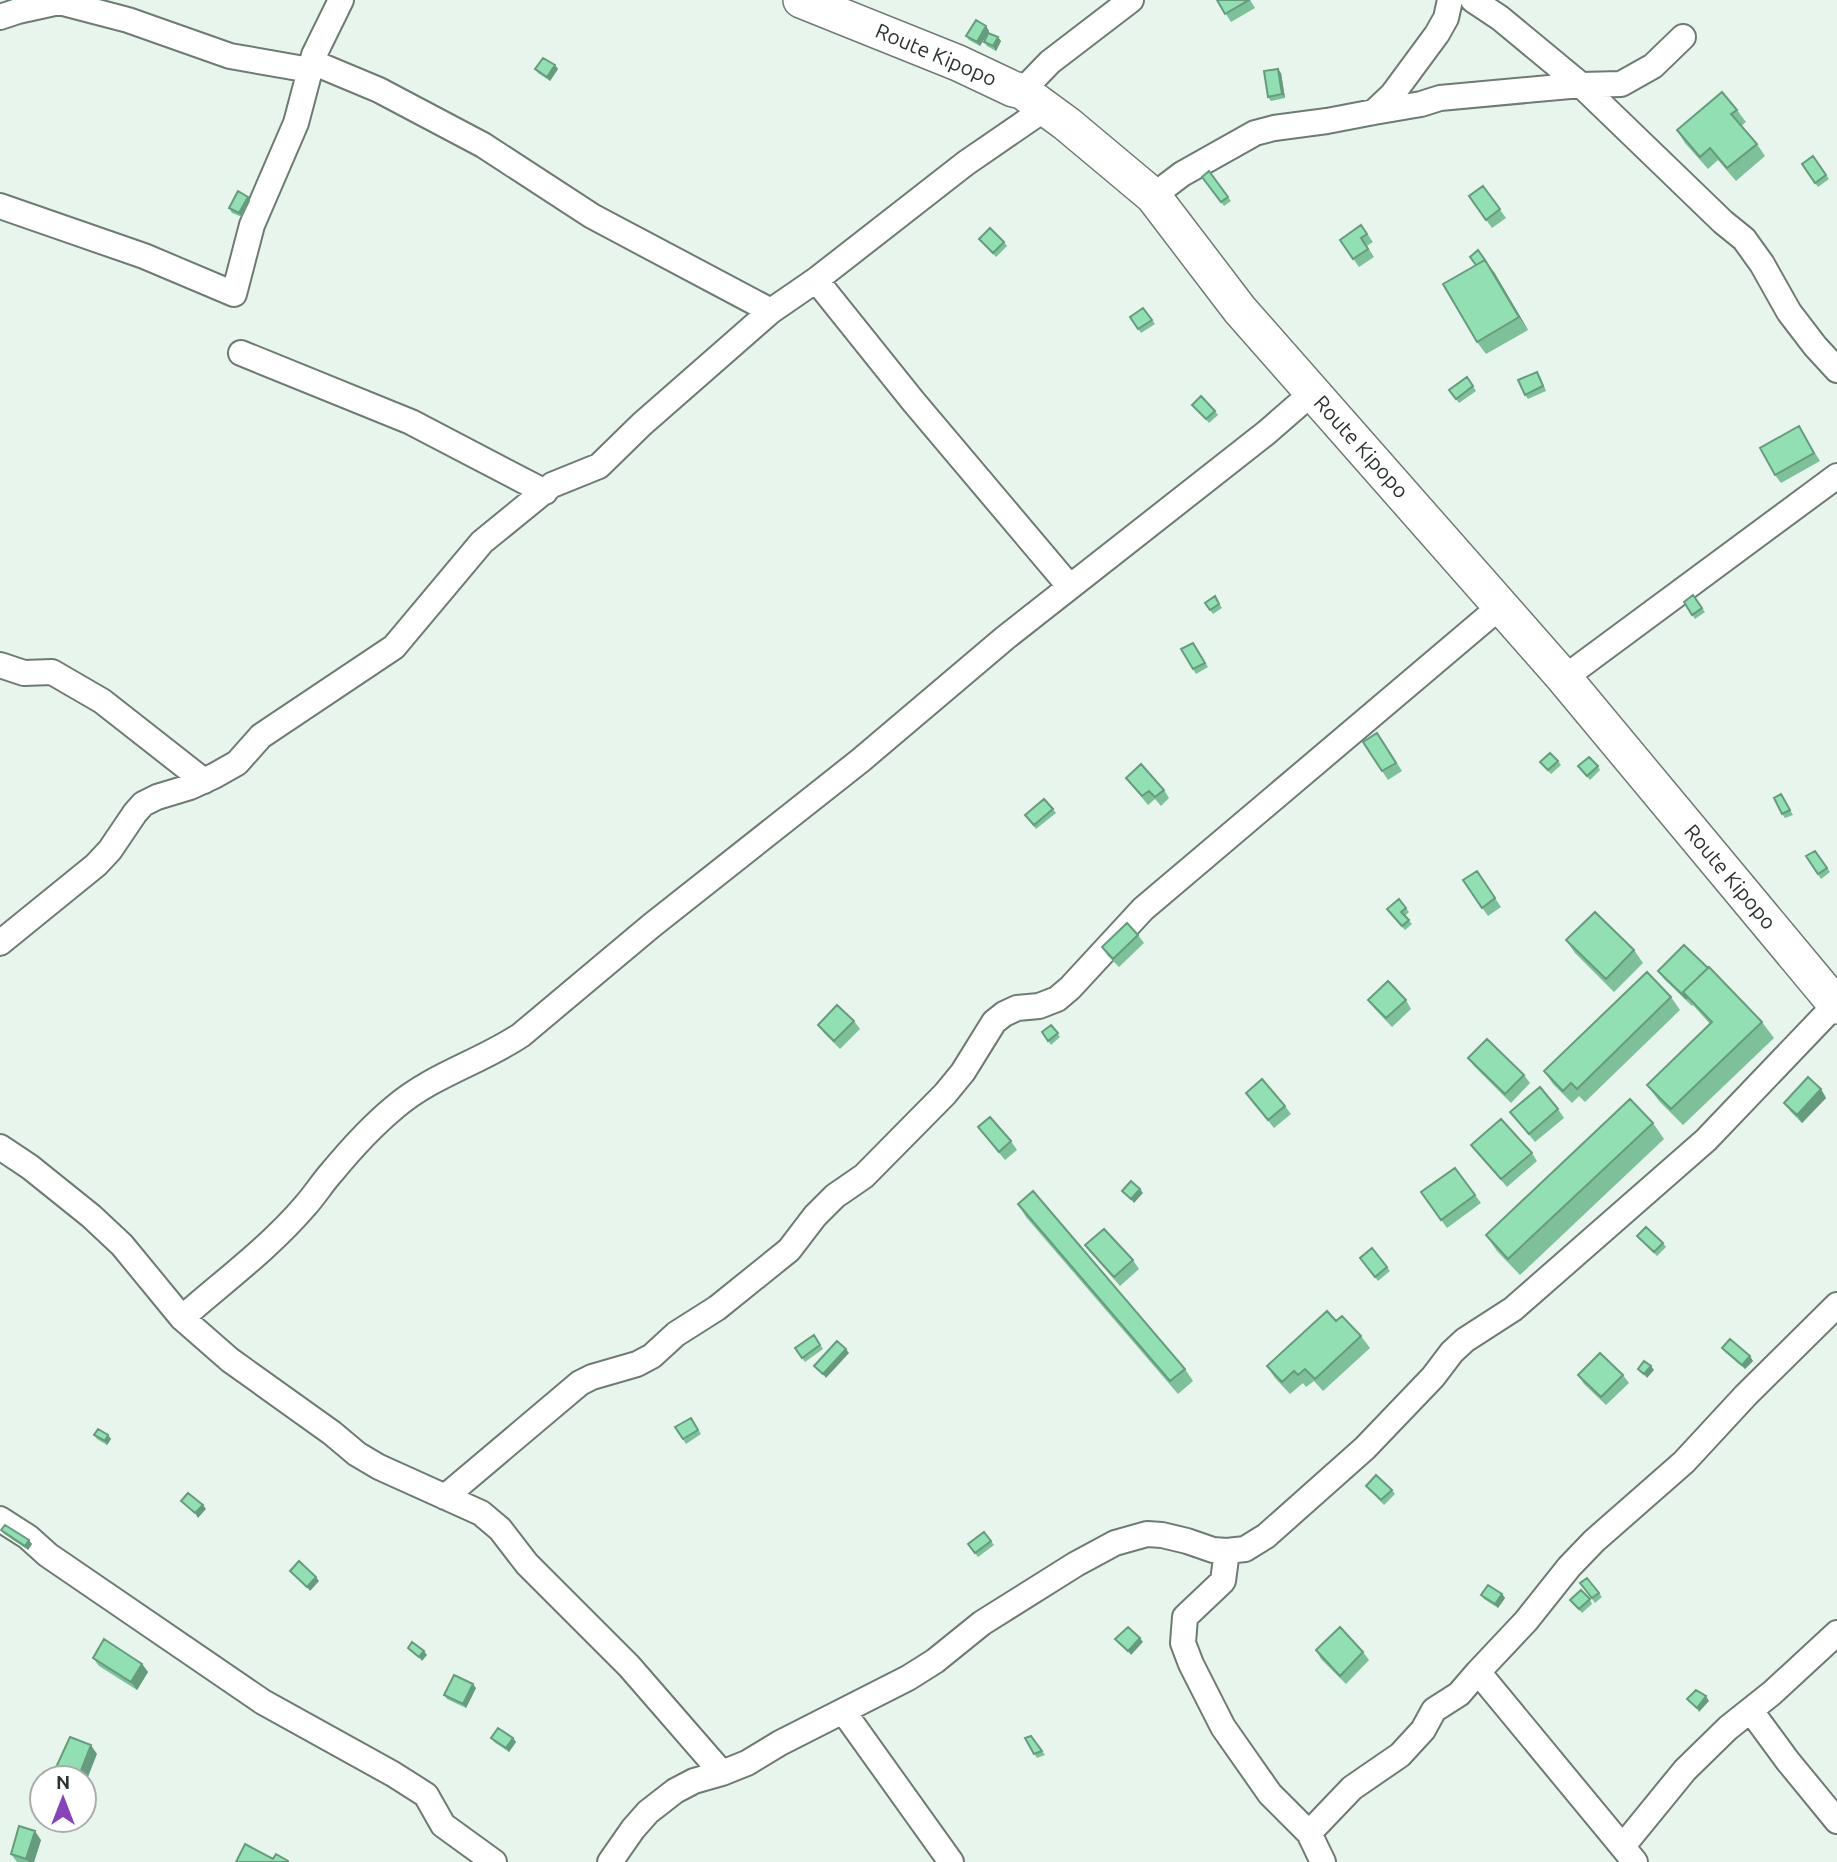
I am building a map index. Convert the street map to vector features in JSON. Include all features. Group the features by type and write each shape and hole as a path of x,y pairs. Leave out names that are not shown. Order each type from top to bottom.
{"main road":[{"name":"Route Kipopo","path":"800,0 947,58 1034,99 1153,196 1240,310 1564,678 1836,1005"}],"street":[{"path":"0,206 144,256 234,294 252,225 296,123 311,66 341,0"},
{"path":"0,943 96,865 143,804 204,781 237,763 261,736 394,647 482,542 552,485 599,466 642,424 771,311 816,280 966,163 1034,99 1050,62 1131,0"},
{"path":"1374,112 1392,95 1437,34 1446,18 1450,0"},
{"path":"1473,0 1500,18 1581,85 1744,239 1762,264 1789,312 1837,370"},
{"path":"0,17 59,2 128,20 230,56 311,66 379,90 483,145 592,216 771,311"},
{"path":"1153,196 1182,174 1255,133 1421,104 1440,98 1621,84 1653,66 1683,37"},
{"path":"816,280 913,401 1070,587"},
{"path":"242,353 411,422 545,492"},
{"path":"182,1318 257,1255 305,1207 368,1132 397,1105 424,1087 521,1035 651,926 861,760 1005,638 1266,433 1312,393"},
{"path":"1564,678 1837,476"},
{"path":"445,1497 580,1383 637,1364 652,1356 676,1334 717,1308 789,1250 815,1216 835,1196 864,1176 945,1094 963,1072 994,1022 1004,1013 1017,1008 1039,1006 1057,999 1143,909 1502,606"},
{"path":"0,665 24,673 52,671 102,701 204,781"},
{"path":"611,1862 633,1829 663,1799 694,1781 747,1763 780,1743 908,1678 935,1661 982,1623 1076,1564 1115,1543 1147,1534 1162,1535 1213,1550 1227,1551 1245,1549 1266,1536 1365,1448 1465,1340 1521,1302 1706,1140 1836,1005"},
{"path":"0,1147 30,1167 91,1216 122,1245 182,1318 230,1360 357,1454 379,1467 481,1513 500,1529 527,1564 629,1666 722,1773"},
{"path":"1309,1833 1352,1788 1400,1755 1423,1730 1434,1710 1460,1695 1594,1541 1684,1462 1746,1395 1837,1305"},
{"path":"0,1519 28,1536 48,1555 263,1702 393,1774 426,1796 443,1825 494,1862"},
{"path":"1227,1551 1223,1581 1185,1617 1184,1643 1191,1664 1223,1727 1265,1788 1309,1833 1323,1862"},
{"path":"1478,1672 1629,1854 1685,1770 1728,1728 1751,1711 1837,1633"},
{"path":"843,1711 951,1862"},
{"path":"1751,1711 1837,1821"}],"building":[{"path":"1217,0 1249,0 1225,14"},
{"path":"976,20 986,26 977,42 966,36"},
{"path":"988,33 998,37 993,46 984,42"},
{"path":"543,58 555,65 547,77 535,69"},
{"path":"1278,69 1282,94 1268,97 1264,71"},
{"path":"1722,92 1737,110 1731,114 1757,144 1727,168 1710,148 1700,157 1677,130"},
{"path":"1813,156 1826,175 1815,183 1802,164"},
{"path":"1209,171 1228,197 1221,202 1202,177"},
{"path":"1483,186 1500,209 1486,220 1469,196"},
{"path":"238,191 248,197 239,213 229,208"},
{"path":"1361,225 1367,234 1361,238 1368,249 1353,259 1340,240"},
{"path":"990,228 1004,242 993,253 979,239"},
{"path":"1478,250 1485,260 1476,265 1470,257"},
{"path":"1485,260 1519,317 1477,342 1443,284"},
{"path":"1143,308 1152,320 1138,329 1130,317"},
{"path":"1537,372 1543,386 1525,395 1518,380"},
{"path":"1467,377 1473,386 1456,399 1449,390"},
{"path":"1201,396 1215,411 1206,419 1192,405"},
{"path":"1799,426 1814,453 1775,475 1760,448"},
{"path":"1693,595 1702,608 1692,615 1684,602"},
{"path":"1215,596 1219,604 1210,610 1205,603"},
{"path":"1193,643 1205,663 1193,669 1181,649"},
{"path":"1377,733 1396,763 1382,771 1363,742"},
{"path":"1550,753 1558,761 1548,770 1540,762"},
{"path":"1589,757 1598,766 1587,776 1578,766"},
{"path":"1141,764 1164,790 1155,797 1149,791 1142,796 1126,778"},
{"path":"1781,794 1790,810 1782,814 1774,798"},
{"path":"1044,799 1053,809 1034,825 1025,815"},
{"path":"1815,851 1827,868 1818,874 1806,856"},
{"path":"1477,871 1495,898 1482,908 1463,880"},
{"path":"1399,899 1406,908 1401,912 1409,920 1402,926 1387,909"},
{"path":"1595,912 1634,950 1606,979 1566,940"},
{"path":"1127,923 1138,935 1113,959 1102,947"},
{"path":"1684,945 1708,968 1683,992 1686,998 1658,971"},
{"path":"1709,967 1762,1022 1671,1109 1647,1085 1712,1022 1683,992"},
{"path":"1647,972 1671,997 1577,1089 1571,1083 1563,1091 1544,1071"},
{"path":"1388,981 1406,1000 1386,1018 1368,1000"},
{"path":"837,1005 854,1021 834,1041 818,1025"},
{"path":"1051,1025 1058,1033 1048,1041 1042,1032"},
{"path":"1487,1039 1524,1075 1505,1094 1468,1058"},
{"path":"1808,1077 1821,1089 1797,1115 1784,1103"},
{"path":"1262,1079 1285,1106 1268,1120 1246,1093"},
{"path":"1540,1087 1558,1109 1529,1134 1510,1112"},
{"path":"1630,1099 1653,1123 1508,1259 1486,1235"},
{"path":"990,1117 1011,1141 999,1152 978,1127"},
{"path":"1501,1119 1532,1153 1501,1179 1471,1145"},
{"path":"1455,1168 1475,1195 1441,1220 1421,1192"},
{"path":"1131,1181 1140,1189 1131,1199 1122,1191"},
{"path":"1033,1191 1185,1369 1170,1381 1018,1204"},
{"path":"1646,1227 1663,1243 1654,1252 1637,1236"},
{"path":"1104,1229 1133,1260 1114,1277 1085,1245"},
{"path":"1372,1248 1387,1267 1375,1277 1360,1258"},
{"path":"1327,1311 1336,1321 1342,1316 1361,1336 1315,1379 1305,1369 1298,1375 1294,1371 1282,1382 1267,1366"},
{"path":"814,1335 820,1345 802,1358 795,1348"},
{"path":"1730,1339 1750,1356 1742,1365 1722,1348"},
{"path":"837,1341 846,1349 823,1374 814,1366"},
{"path":"1600,1353 1623,1375 1601,1397 1578,1375"},
{"path":"1644,1361 1651,1366 1644,1374 1638,1369"},
{"path":"691,1418 698,1430 683,1439 675,1427"},
{"path":"98,1429 108,1435 105,1441 94,1435"},
{"path":"1376,1475 1392,1490 1381,1500 1366,1486"},
{"path":"188,1493 203,1505 195,1513 181,1501"},
{"path":"5,1525 29,1540 25,1546 1,1530"},
{"path":"984,1532 991,1541 975,1553 968,1544"},
{"path":"299,1561 316,1577 307,1587 290,1571"},
{"path":"1587,1578 1599,1593 1592,1598 1580,1583"},
{"path":"1488,1585 1502,1594 1495,1604 1481,1595"},
{"path":"1581,1590 1590,1599 1579,1609 1570,1600"},
{"path":"1128,1627 1140,1638 1128,1651 1115,1639"},
{"path":"1340,1627 1363,1652 1340,1676 1316,1650"},
{"path":"104,1639 142,1664 131,1682 93,1658"},
{"path":"412,1642 424,1651 419,1657 408,1648"},
{"path":"454,1675 473,1684 463,1704 444,1695"},
{"path":"1696,1690 1706,1696 1697,1708 1687,1699"},
{"path":"498,1728 513,1738 506,1748 491,1738"},
{"path":"1031,1736 1042,1751 1034,1754 1025,1738"},
{"path":"70,1737 91,1745 84,1764 58,1764"},
{"path":"19,1826 28,1829 28,1834 34,1834 26,1859 11,1854"},
{"path":"245,1844 273,1859 276,1854 288,1862 236,1862"}]}
